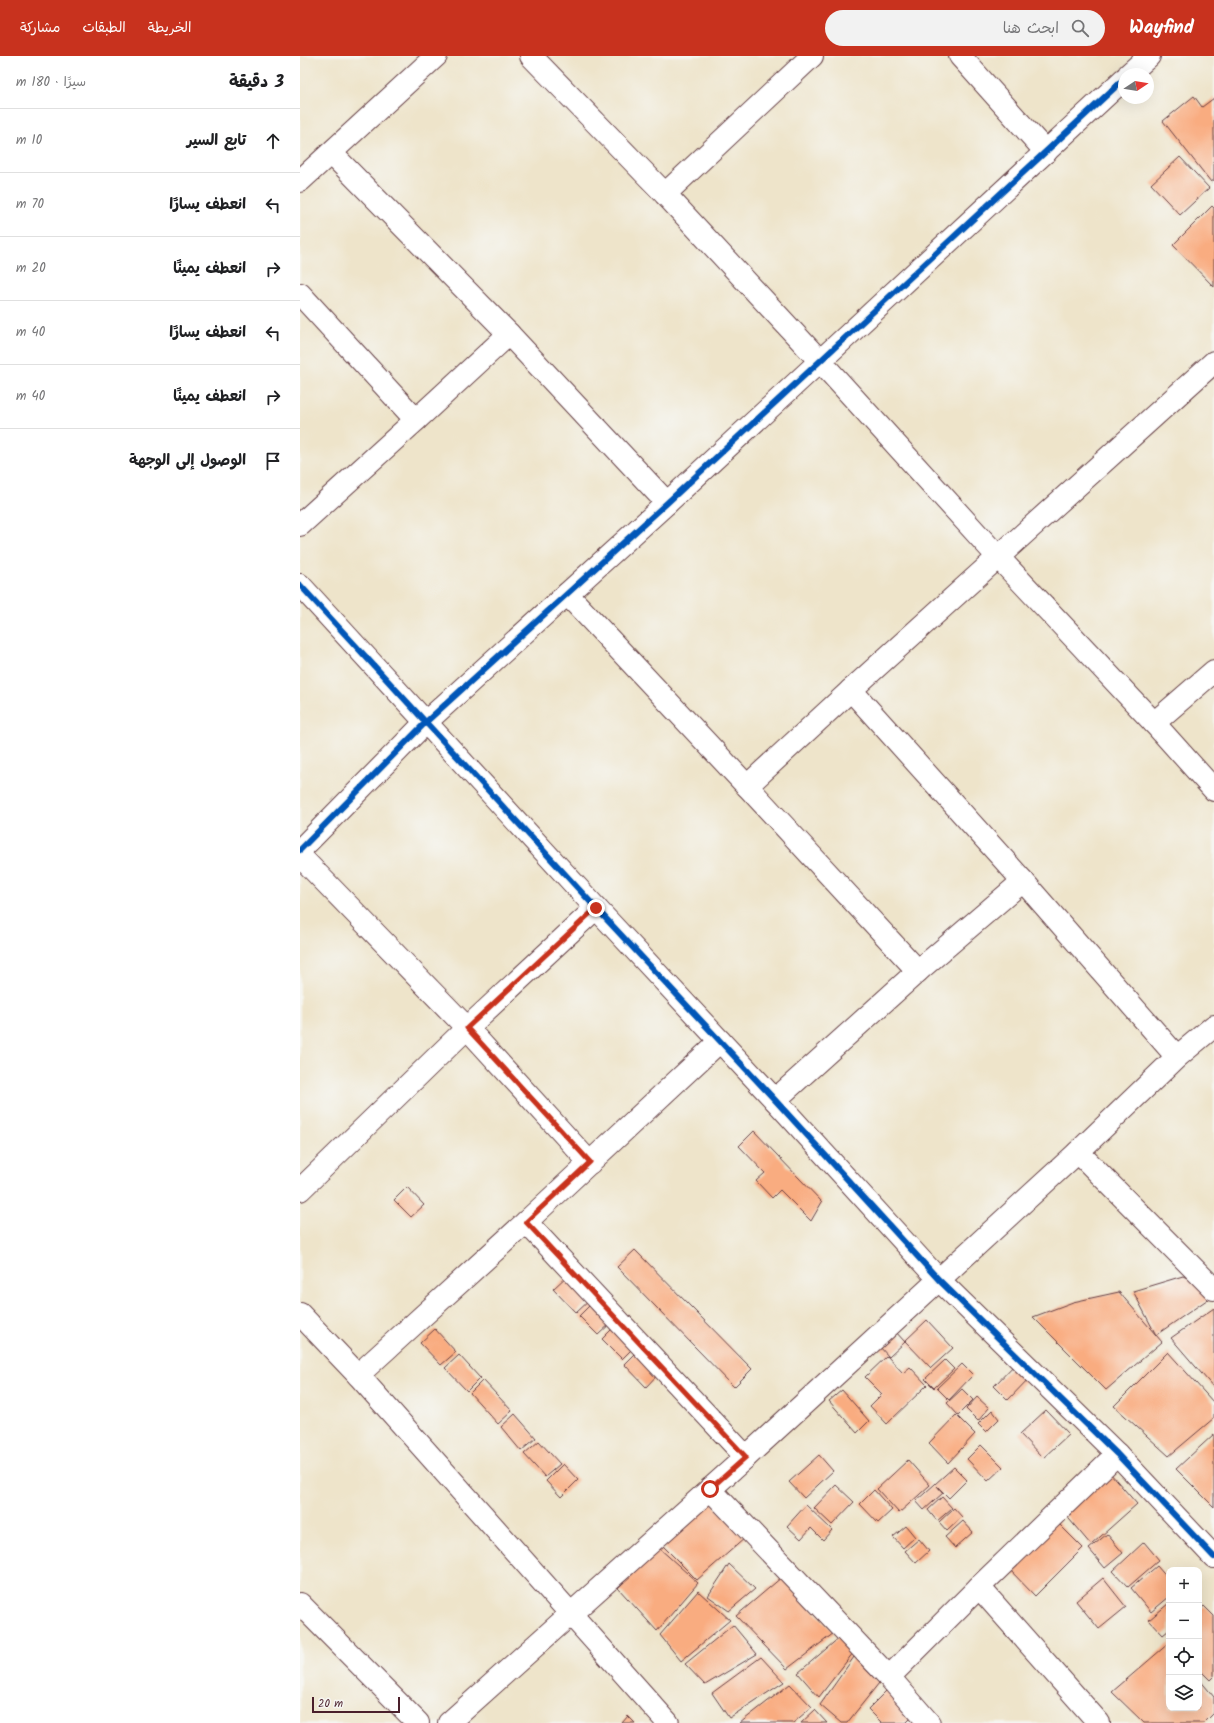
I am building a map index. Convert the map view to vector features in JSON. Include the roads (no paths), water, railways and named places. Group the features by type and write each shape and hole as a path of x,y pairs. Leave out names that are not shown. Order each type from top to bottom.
{"street":[{"path":"300,181 436,56"},
{"path":"531,56 665,194 820,361 998,557 1154,723 1214,790"},
{"path":"960,56 1046,152"},
{"path":"1135,68 1148,56"},
{"path":"665,194 804,58"},
{"path":"300,850 426,722 667,503 1118,85"},
{"path":"331,153 509,334 667,503"},
{"path":"300,294 416,420"},
{"path":"300,525 509,334"},
{"path":"747,786 1214,362"},
{"path":"300,584 939,1280 1117,1454 1214,1557"},
{"path":"567,594 918,971"},
{"path":"1154,723 1214,671"},
{"path":"851,690 1023,881 1177,1057"},
{"path":"300,856 467,1028 590,1162"},
{"path":"775,1100 918,971 1023,881"},
{"path":"300,1190 467,1028 596,908"},
{"path":"449,1723 746,1457 1078,1152 1177,1057 1214,1026"},
{"path":"358,1375 526,1222 720,1041"},
{"path":"1078,1152 1214,1290"},
{"path":"526,1222 746,1457"},
{"path":"300,1314 358,1375 668,1723"},
{"path":"889,1677 979,1587 1117,1454"},
{"path":"710,1489 889,1677 928,1723"},
{"path":"979,1587 1098,1723"},
{"path":"300,1604 418,1723"}]}
